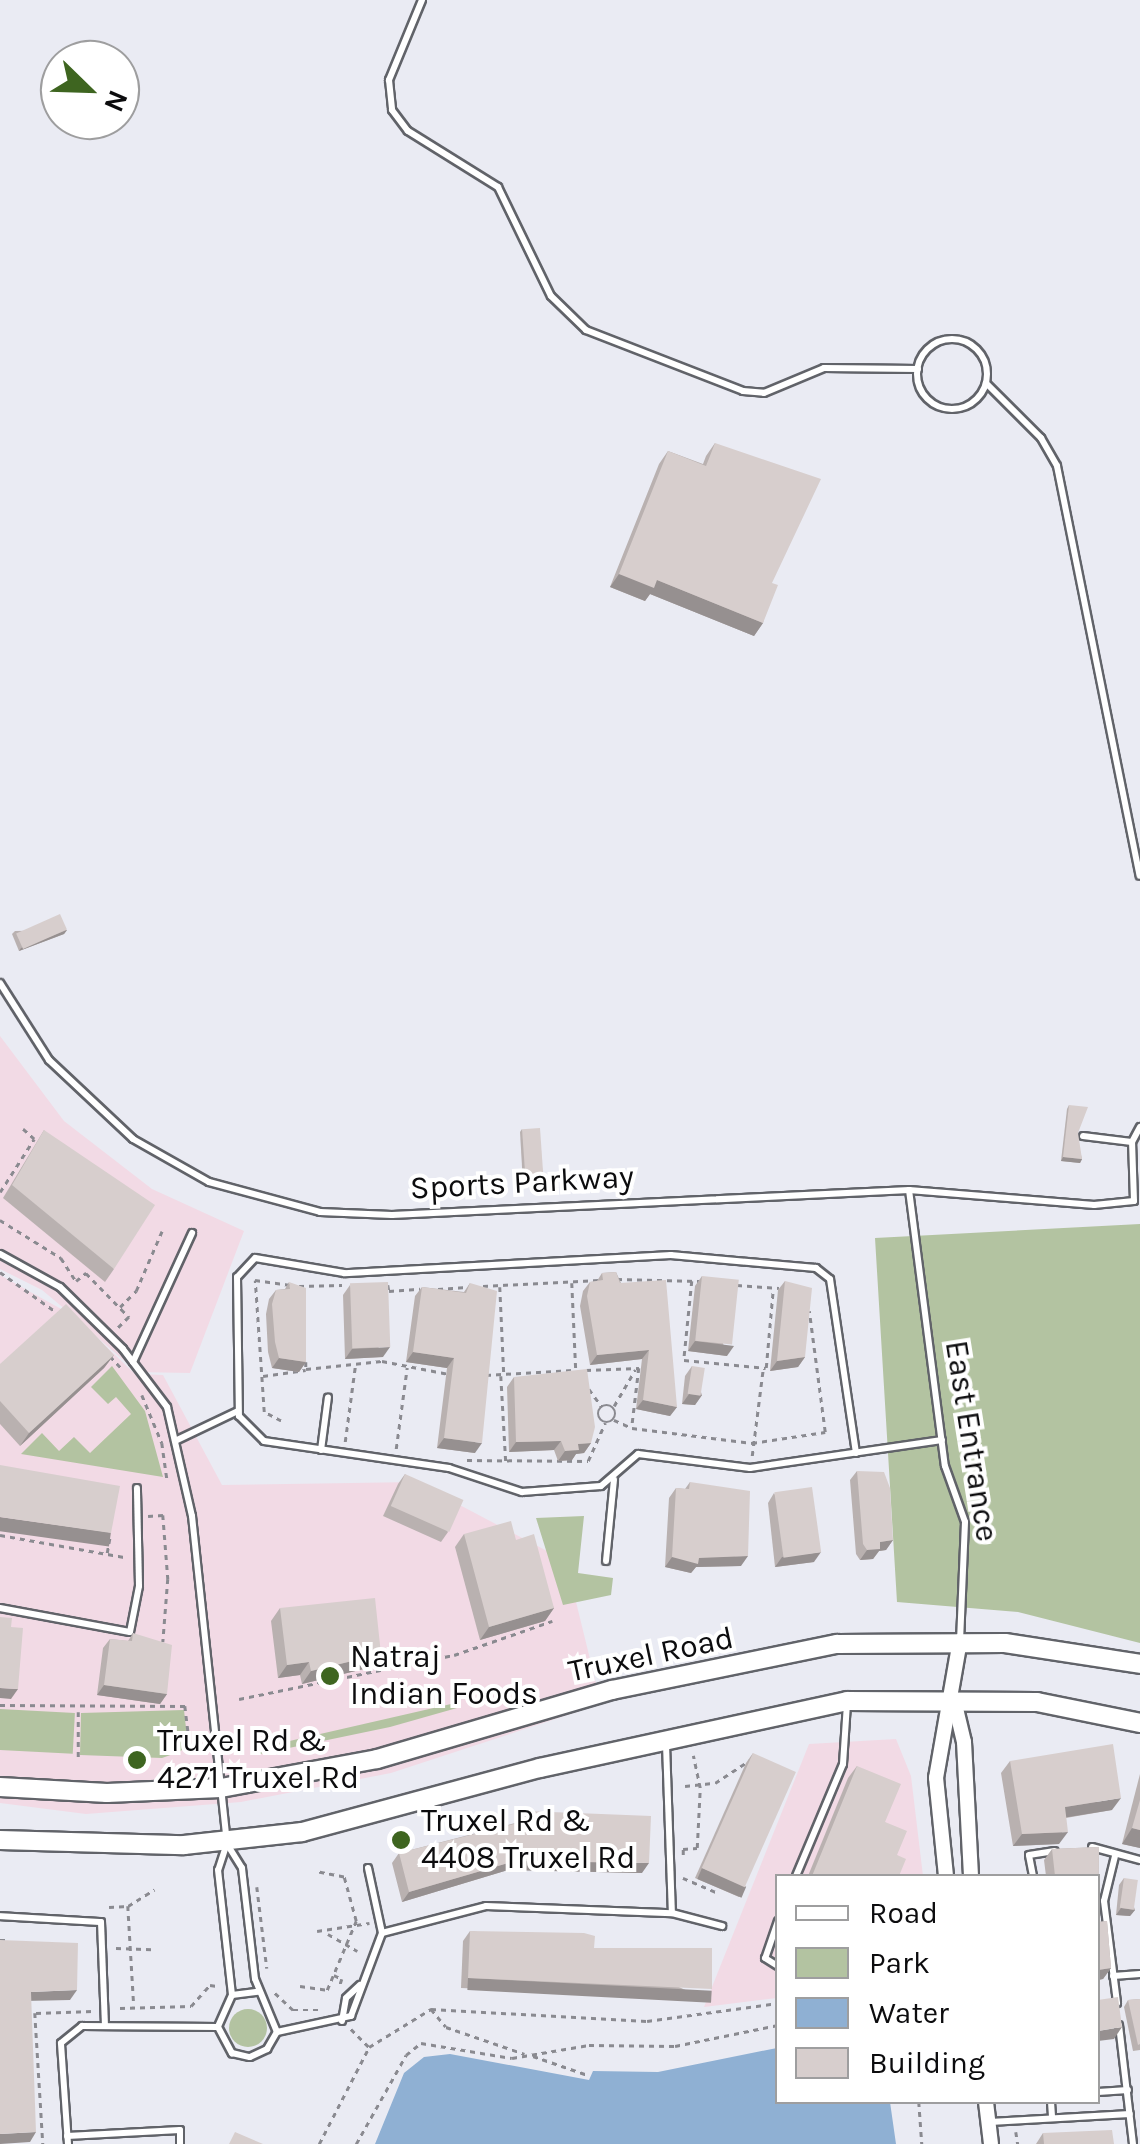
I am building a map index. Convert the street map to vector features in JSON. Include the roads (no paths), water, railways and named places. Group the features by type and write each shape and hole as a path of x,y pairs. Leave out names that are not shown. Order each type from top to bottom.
{"main road":[{"name":"Truxel Road","path":"0,1787 107,1793 222,1788 376,1759 612,1690 837,1644 960,1642 1078,1649 1140,1664"},
{"path":"0,1840 227,1844 302,1832 665,1740 846,1702 954,1699 1072,1706 1140,1724"}],"street":[{"path":"946,1874 936,1778 938,1745 954,1699 960,1642"},
{"path":"954,1699 964,1742 971,1874"},
{"path":"986,2104 992,2144"}],"lane":[{"path":"422,0 389,80 399,124 498,187 551,296 586,330 744,391 764,392 824,368 918,369"},
{"path":"986,383 966,406 942,408 923,393 918,369 929,348 954,339 982,355 986,383 1040,438 1057,466 1140,876"},
{"name":"Sports Parkway","path":"0,983 49,1060 98,1112 182,1170 278,1204 378,1215 908,1190 1094,1206 1134,1201 1132,1142"},
{"path":"1083,1136 1132,1142 1140,1127"},
{"name":"East Entrance","path":"908,1190 942,1440 965,1522 960,1642"},
{"path":"133,1362 192,1234"},
{"path":"0,1254 60,1287 110,1336 167,1407 192,1516 227,1844 218,1870 232,1995 218,2027"},
{"path":"856,1453 830,1279 816,1268 670,1254 344,1273 255,1258 242,1266 234,1295 238,1411 264,1441 448,1468 522,1492 601,1486 638,1454 750,1468 856,1453 942,1440"},
{"path":"320,1450 328,1397"},
{"path":"175,1442 238,1411"},
{"path":"606,1561 614,1478"},
{"path":"0,1608 130,1632 138,1586 136,1488"},
{"path":"797,1874 844,1764 846,1702"},
{"path":"665,1740 672,1777 672,1913"},
{"path":"227,1844 242,1868 258,1992 277,2032"},
{"path":"1076,1849 1140,1860"},
{"path":"1032,1874 1029,1854 1060,1851"},
{"path":"1115,1856 1101,1902 1133,2144"},
{"path":"218,2027 232,2053 250,2057 267,2049 277,2032 342,2021 358,2003 360,1985 382,1933 368,1868"},
{"path":"382,1933 486,1906 672,1913 722,1926"},
{"path":"0,1916 101,1922 105,2025"},
{"path":"775,1929 764,1958 775,1964"},
{"path":"1113,1976 1140,1974"},
{"path":"342,2021 346,1998 360,1985"},
{"path":"232,1995 258,1992"},
{"path":"180,2144 180,2130 68,2140 61,2043 82,2026 218,2027"},
{"path":"1100,2092 1128,2090"},
{"path":"1050,2104 1052,2118"},
{"path":"989,2122 1130,2114"}],"water":[{"path":"775,2048 775,2104 890,2104 896,2144 375,2144 404,2073 424,2057 450,2054 589,2080 593,2071 658,2072"}],"place":[{"name":"Natraj Indian Foods","path":"330,1676"},
{"name":"Truxel Rd & 4271 Truxel Rd","path":"137,1760"},
{"name":"Truxel Rd & 4408 Truxel Rd","path":"401,1840"}]}
